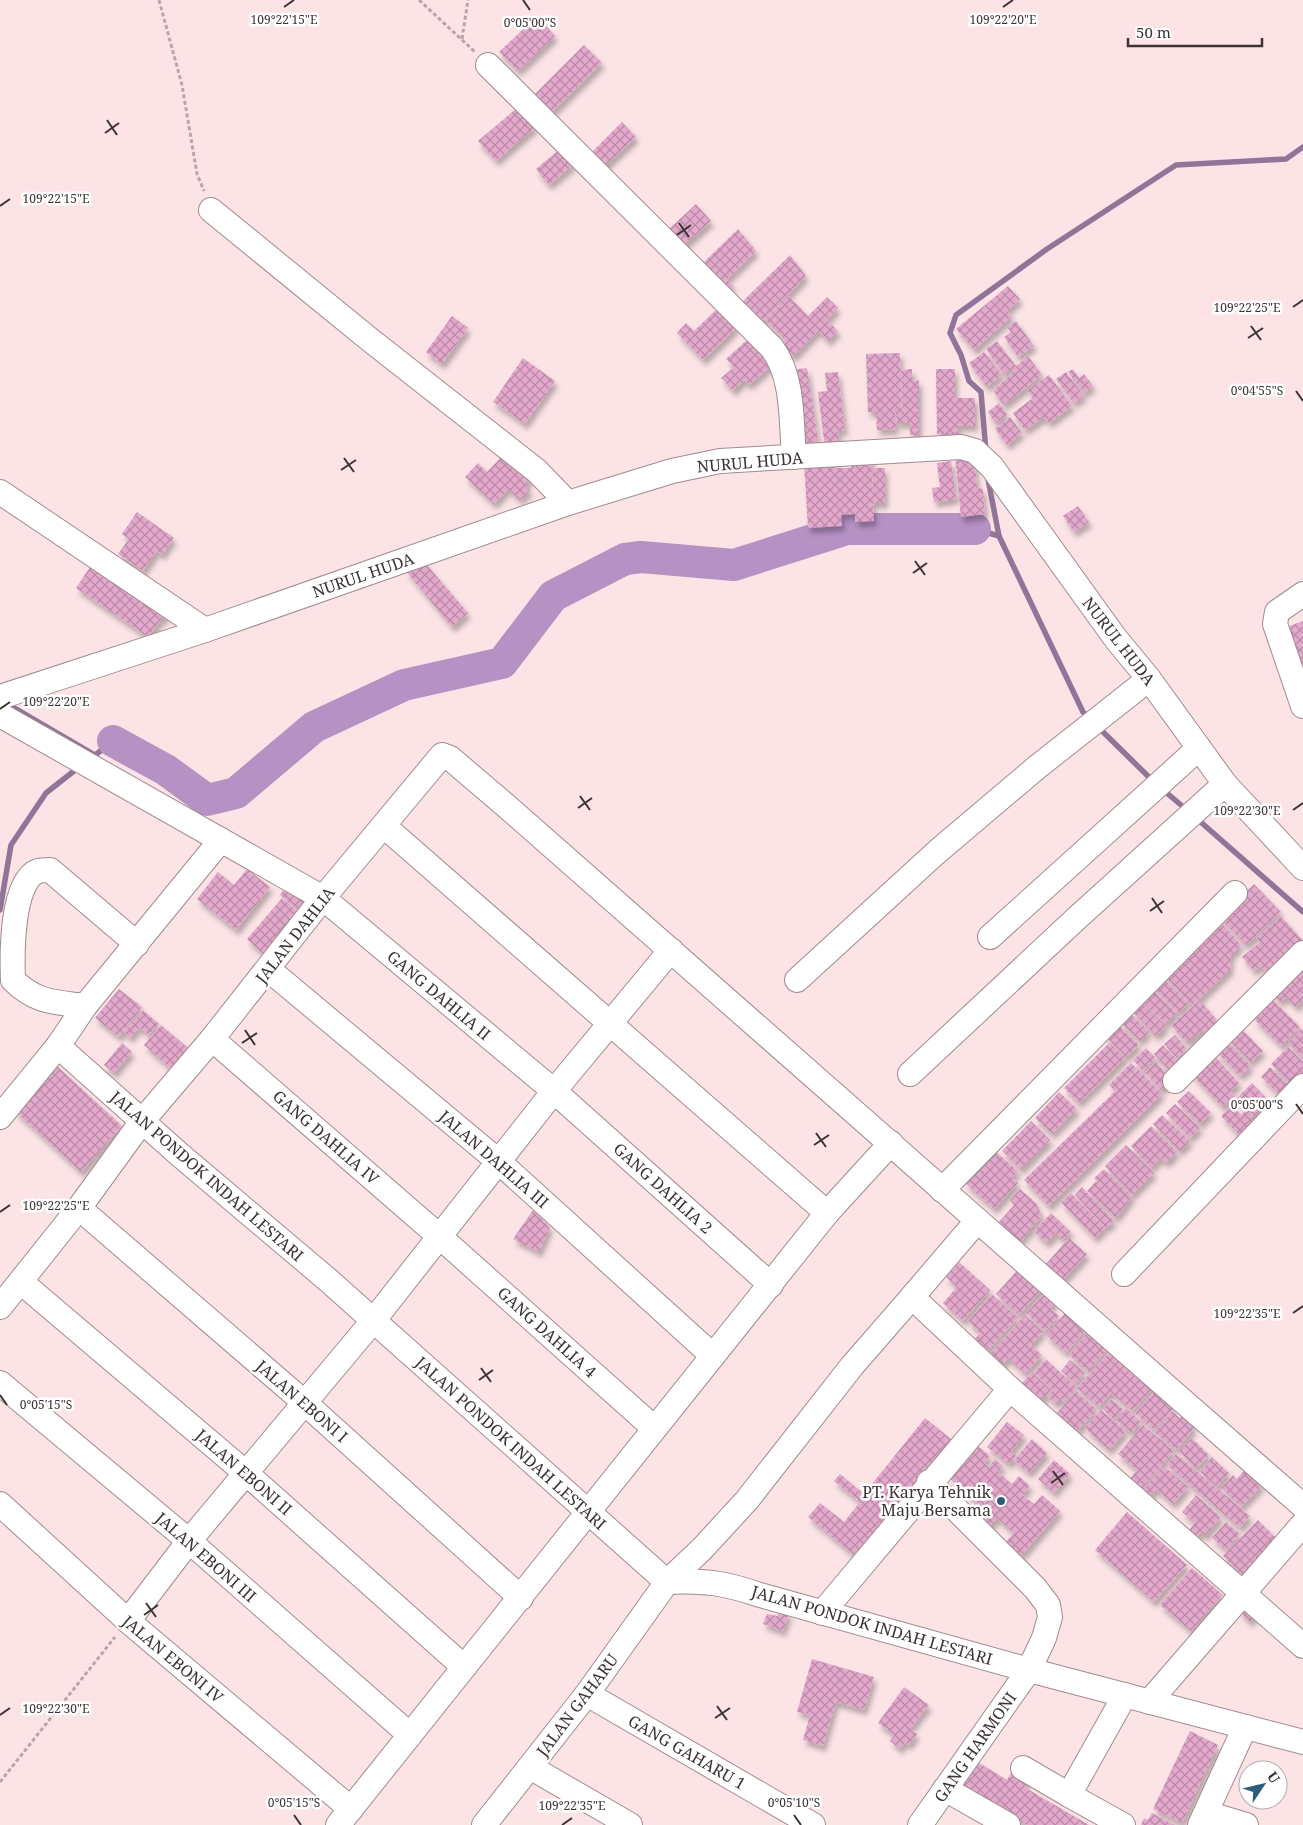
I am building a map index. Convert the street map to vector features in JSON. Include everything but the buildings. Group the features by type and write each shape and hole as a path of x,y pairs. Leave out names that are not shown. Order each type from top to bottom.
{"street":[{"path":"488,65 772,348 780,359 787,381 794,457"},
{"path":"211,210 369,339 537,471 568,503"},
{"name":"NURUL HUDA","path":"0,697 205,630 568,503 698,465 720,461 961,447 975,451 986,461 1225,784 1303,868"},
{"path":"0,492 205,630"},
{"path":"1303,594 1277,612 1275,624 1303,706"},
{"path":"797,980 938,851 1149,679"},
{"name":"GANG DAHLIA II","path":"0,715 323,898 554,1091"},
{"path":"990,937 1199,748"},
{"name":"JALAN DAHLIA","path":"0,1307 79,1208 143,1120 212,1039 323,898 442,755 450,758 671,950"},
{"path":"910,1074 1178,824 1225,784"},
{"path":"384,826 827,1213"},
{"path":"0,1117 58,1046 85,1006 221,840"},
{"path":"85,1006 42,1000 25,992 13,980 14,919 25,884 37,871 50,870 137,944"},
{"path":"942,1190 1235,893"},
{"path":"128,1621 189,1541 247,1474 373,1321 554,1091 611,1025 671,950 1303,1506"},
{"path":"1175,1081 1303,953"},
{"name":"JALAN DAHLIA III","path":"268,969 498,1161 713,1356"},
{"name":"GANG DAHLIA IV","path":"212,1039 440,1236"},
{"name":"JALAN PONDOK INDAH LESTARI","path":"58,1046 588,1510 667,1582 699,1581 730,1584 822,1613 871,1624 1029,1670 1303,1742"},
{"path":"1124,1274 1303,1086"},
{"name":"GANG DAHLIA 2","path":"554,1091 771,1285"},
{"path":"344,1817 827,1213 891,1143"},
{"name":"JALAN EBONI I","path":"79,1208 305,1403 521,1598"},
{"name":"JALAN GAHARU","path":"484,1825 587,1694 667,1582 747,1500 852,1366 977,1221"},
{"name":"GANG DAHLIA 4","path":"440,1236 654,1428"},
{"name":"JALAN EBONI II","path":"21,1282 247,1474 464,1667"},
{"path":"912,1297 1010,1389 1303,1646"},
{"name":"JALAN EBONI III","path":"0,1383 189,1541 410,1734"},
{"path":"822,1613 929,1482 1010,1389"},
{"name":"GANG HARMONI","path":"920,1825 1029,1670 1044,1638 1050,1617 1048,1604 1035,1588 929,1482"},
{"name":"JALAN EBONI IV","path":"0,1504 344,1817"},
{"path":"1149,1702 1303,1524"},
{"name":"GANG GAHARU 1","path":"587,1694 813,1825"},
{"path":"1070,1795 1125,1695"},
{"path":"1245,1728 1203,1819 1246,1825"},
{"path":"530,1767 630,1825"},
{"path":"1023,1768 1123,1825"},
{"path":"945,1789 1008,1825"}],"path":[{"path":"159,0 182,85 197,174 211,210"},
{"path":"419,0 488,65"},
{"path":"462,39 468,0"},
{"path":"0,1782 128,1621"}],"waterway":[{"path":"986,452 981,392 969,381 961,355 950,333 956,315 1047,249 1176,165 1286,159 1303,147"},
{"path":"987,474 999,536"},
{"path":"113,741 166,770 207,800 236,793 314,727 404,685 502,663 553,596 625,559 641,557 734,565 847,529 975,529"},
{"path":"975,529 999,536 1083,712 1090,719"},
{"path":"6,703 95,755"},
{"path":"1098,727 1154,782"},
{"path":"89,760 113,741"},
{"path":"0,910 11,845 46,793 79,767"},
{"path":"1161,788 1188,811"},
{"path":"1195,817 1303,912"}],"place":[{"name":"PT. Karya Tehnik Maju Bersama","path":"1001,1501"}]}
